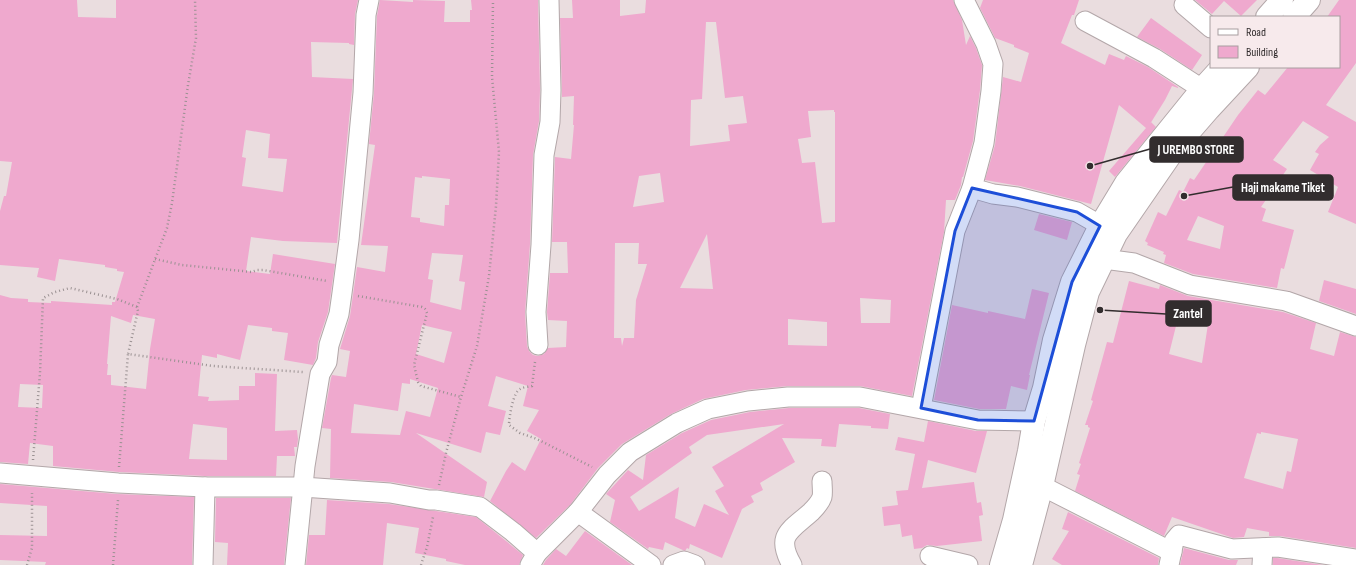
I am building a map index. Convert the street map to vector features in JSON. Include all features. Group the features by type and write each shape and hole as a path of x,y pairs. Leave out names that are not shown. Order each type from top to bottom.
{"main road":[{"path":"1295,16 1309,0"},
{"path":"1021,565 1042,486 1074,345 1088,292 1104,259 1108,230 1126,183 1202,89 1221,68"},
{"path":"1001,565 1014,520 1034,421 1044,388 1054,340 1072,282 1108,230 1176,147 1247,68"}],"street":[{"path":"295,565 304,466 320,374 327,362 329,345 339,314 343,288 350,232 363,93 366,15 369,0"},
{"path":"538,345 536,312 542,245 544,154 550,122 551,90 549,0"},
{"path":"921,408 955,231 972,188 984,143 991,91 993,64 986,44 964,0"},
{"path":"1184,5 1210,27"},
{"path":"1085,21 1154,58 1202,89"},
{"path":"972,188 993,194 1017,197 1077,212 1108,230"},
{"path":"1104,259 1134,263 1190,285 1286,301 1356,326"},
{"path":"0,473 118,483 205,487 302,487 390,493 436,500 480,508 513,532 533,559 578,512 607,475 630,452 677,423 708,409 748,401 788,397 860,397 978,420 1034,421"},
{"path":"792,565 784,545 786,533 817,507 822,497 822,482"},
{"path":"1042,486 1171,558 1174,542 1179,535 1262,556 1278,547 1356,558"},
{"path":"203,565 205,487"},
{"path":"578,512 651,565"},
{"path":"930,556 968,565"},
{"path":"673,565 684,561 695,565"}],"path":[{"path":"113,565 128,354 138,311 137,307 167,228 172,203 196,38 195,0"},
{"path":"421,565 427,547 446,453 477,346 489,276 496,206 499,152 492,77 493,0"},
{"path":"155,258 182,265 252,272 264,270 422,307 427,312 414,365 418,382 421,386 461,397"},
{"path":"27,565 32,548 32,475 40,373 43,298 54,292 70,288 117,299 137,307"},
{"path":"538,345 532,386 520,389 515,393 509,419 509,426 520,433 537,439 607,475"},
{"path":"128,354 213,366 320,374"}],"highlighted area":[{"path":"972,188 1077,212 1100,226 1072,282 1034,421 978,420 921,408 955,231"}],"building":[{"path":"0,0 77,0 78,17 116,18 116,0 358,0 355,14 354,45 349,43 311,42 312,77 353,79 337,243 283,241 251,237 246,271 270,274 273,254 335,264 328,312 318,342 316,358 313,365 284,360 288,333 272,331 272,328 248,325 240,360 217,354 217,358 202,355 198,396 209,397 208,401 239,400 239,386 255,386 255,373 277,374 275,431 297,430 298,439 297,447 294,447 295,456 277,456 276,476 205,476 119,472 53,466 53,446 30,443 28,464 0,462 0,295 11,298 28,299 28,302 51,303 51,301 112,305 112,302 115,302 124,272 105,267 105,265 59,259 55,281 37,277 39,268 0,265 0,211 4,196 6,196 12,162 0,161","holes":["246,130 270,134 268,158 287,159 283,192 242,186 246,158 242,157","133,315 155,319 146,389 111,385 111,375 107,375 111,316 131,323","20,384 43,385 42,408 18,407","193,424 227,428 227,460 189,459"]},
{"path":"380,0 413,2 413,0 445,1 444,22 470,22 470,10 472,10 471,0 538,0 540,90 539,121 533,155 530,244 525,313 527,346 533,355 538,356 544,354 548,348 566,347 567,321 548,320 547,312 550,273 568,273 567,242 552,242 555,157 571,159 574,125 574,96 562,97 560,18 573,18 572,0 620,0 620,16 645,13 646,0 953,0 962,20 966,45 970,36 982,65 980,90 973,141 961,185 955,200 946,200 944,232 912,396 860,386 788,386 746,390 703,399 671,414 622,444 598,468 570,505 536,538 490,501 512,462 525,471 541,439 527,431 539,410 523,406 528,386 496,376 488,406 506,411 500,435 486,432 481,453 416,433 487,482 484,497 391,482 330,478 331,429 322,428 332,375 346,377 350,351 340,349 350,316 357,267 385,272 388,246 361,245 375,145 369,144 374,93 377,16","holes":["706,22 716,22 725,98 743,96 747,123 728,125 730,141 690,146 691,100 702,99","834,110 835,222 822,223 815,162 802,163 798,139 811,137 808,111","660,173 664,202 633,207 639,176","422,176 450,179 449,205 445,205 444,226 420,222 420,218 411,217 415,177 422,178","707,234 713,289 680,288","615,243 639,243 638,264 647,264 636,300 634,338 624,338 622,346 621,338 614,338","432,253 463,255 459,281 465,282 461,310 430,302 433,280 428,279","860,298 891,300 890,323 861,323","788,319 827,322 827,346 788,345","422,325 452,332 444,363 416,354","410,379 438,388 430,417 406,411 400,435 351,433 354,404 398,411 402,383 410,384"]},
{"path":"983,0 1079,0 1061,43 1105,65 1109,54 1124,60 1126,56 1148,67 1178,87 1172,86 1151,122 1156,127 1115,177 1109,171 1146,128 1119,105 1091,204 1020,186 985,180 995,145 1003,77 1021,82 1029,53 1014,47 1014,45 995,38 980,8"},
{"path":"1195,0 1257,0 1241,16 1224,1 1212,14"},
{"path":"1339,0 1356,0 1356,63 1326,105 1356,122 1356,224 1328,212 1338,187 1310,170 1319,154 1315,152 1329,137 1303,121 1273,160 1287,169 1261,207 1266,209 1262,221 1294,230 1284,269 1281,268 1277,288 1193,274 1164,263 1166,255 1163,254 1164,252 1147,245 1148,243 1145,241 1158,212 1166,216 1179,190 1183,192 1190,178 1194,180 1238,115 1258,90 1265,95 1287,68 1340,68 1340,16 1328,16","holes":["1198,216 1224,226 1220,249 1187,240"]},
{"path":"1151,18 1202,55 1192,70 1160,49 1137,37"},
{"path":"1039,214 1072,222 1067,240 1034,230"},
{"path":"1324,280 1356,289 1356,314 1319,301"},
{"path":"1129,281 1159,289 1160,285 1188,296 1283,312 1316,323 1310,349 1334,356 1340,332 1356,337 1356,548 1280,536 1269,536 1269,532 1247,528 1244,537 1233,538 1172,517 1164,536 1075,491 1080,475 1077,474 1081,464 1079,463 1090,428 1088,425 1085,425 1093,401 1091,400 1107,342 1113,343","holes":["1180,318 1208,324 1202,363 1169,354 1176,326 1178,327","1261,432 1298,439 1291,472 1287,471 1283,489 1244,478 1257,433 1261,434"]},
{"path":"1032,289 1049,293 1029,375 1027,390 1011,386 1006,409 979,409 934,400 952,305 1025,319"},
{"path":"789,408 859,408 890,414 888,429 871,428 871,426 839,424 836,447 821,446 822,439 782,438 795,462 760,483 763,490 751,496 754,502 742,509 722,558 690,544 689,549 687,548 685,551 665,542 663,550 649,547 648,549 610,522 615,500 606,494 628,470 643,480 646,455 682,433 711,420 750,412","holes":["784,424 712,467 724,486 715,491 729,515 704,504 695,527 675,518 679,487 639,511 630,497 692,453 689,447 707,435"]},
{"path":"928,421 976,431 987,431 976,473 928,460 922,488 974,482 977,503 981,502 983,515 979,516 982,541 937,546 927,545 922,548 914,549 912,535 902,537 900,524 884,526 882,507 898,505 896,491 908,490 915,454 895,450 898,437 924,442"},
{"path":"0,484 117,494 194,497 192,565 45,565 46,562 0,560 0,535 47,536 47,506 0,503"},
{"path":"216,498 291,498 284,565 227,565 228,543 215,542"},
{"path":"327,500 389,504 476,517 523,555 519,565 465,565 446,561 446,559 415,553 419,528 387,523 383,565 306,565 309,535 325,535"},
{"path":"1068,512 1159,558 1158,565 1062,565 1052,559 1069,531 1062,529"},
{"path":"585,531 632,565 543,565 556,549 566,556"},
{"path":"1184,548 1229,560 1238,560 1236,565 1180,565"},
{"path":"1273,558 1277,558 1323,565 1273,565"}],"place":[{"name":"J UREMBO STORE","path":"1090,166"},
{"name":"Haji makame Tiket","path":"1184,196"},
{"name":"Zantel","path":"1100,310"}]}
